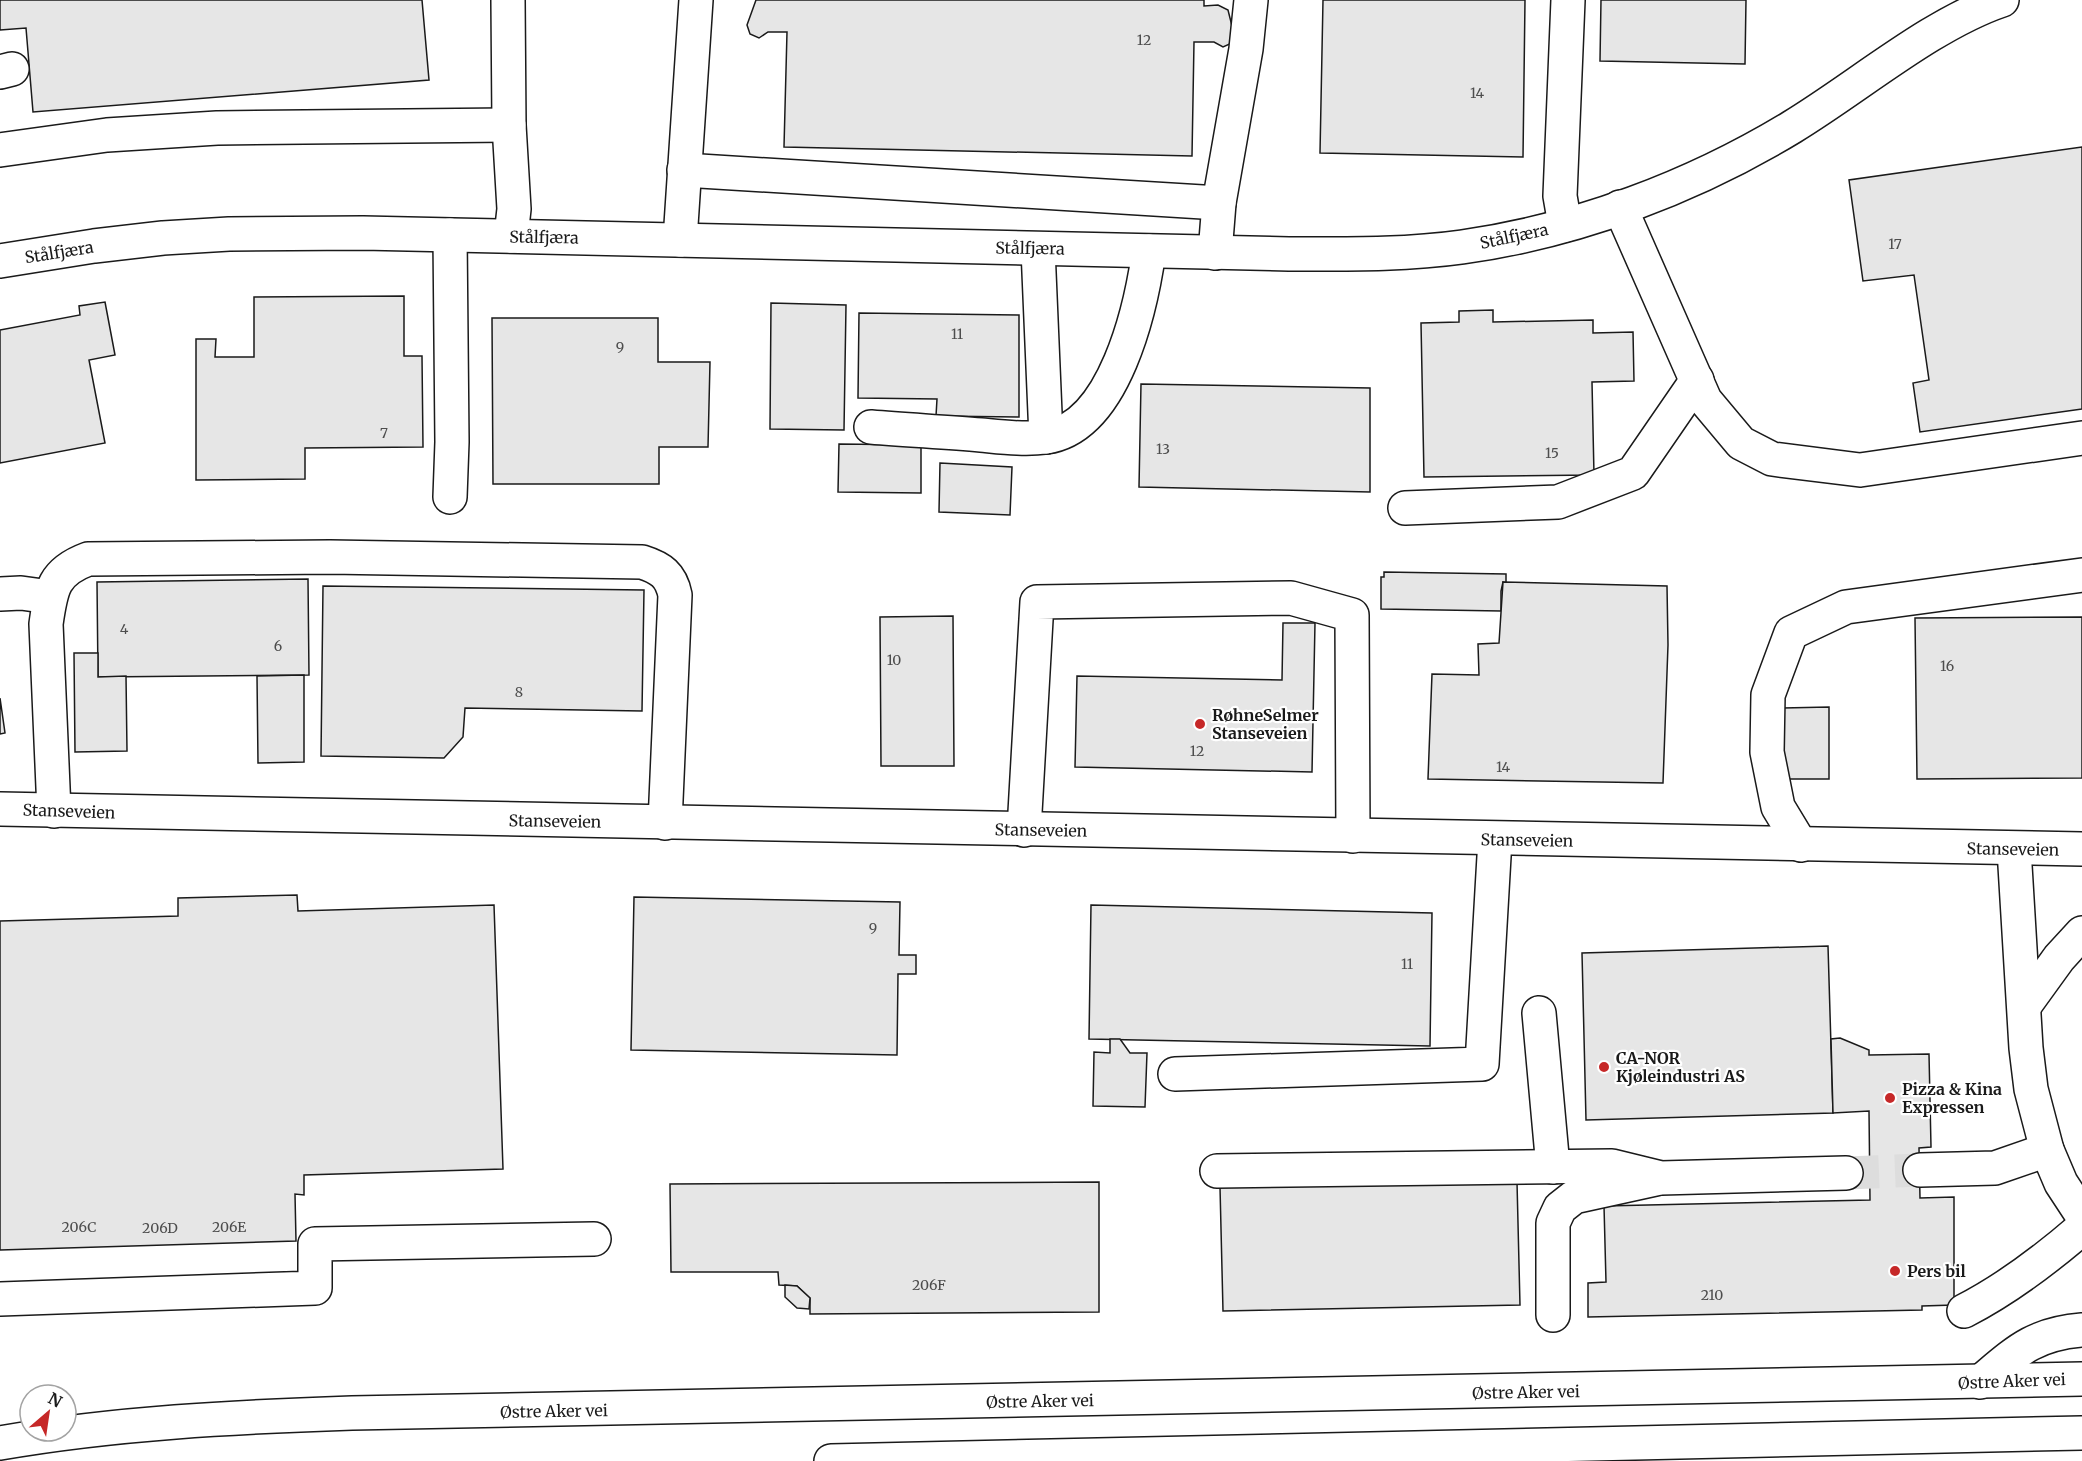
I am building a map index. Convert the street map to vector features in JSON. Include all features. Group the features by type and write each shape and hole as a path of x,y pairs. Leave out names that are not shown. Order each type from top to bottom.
{"main road":[{"path":"508,0 509,125 513,181 511,236"},
{"path":"680,240 696,0"},
{"path":"1215,253 1219,202 1251,0"},
{"path":"1565,225 1560,196 1568,0"},
{"name":"Stålfjæra","path":"0,261 94,246 229,234 511,236 1215,253 1410,252 1461,247 1565,225 1620,207 1748,152 1794,126 1959,19 2002,0"},
{"path":"0,150 106,135 217,128 509,125"},
{"path":"684,170 1219,202"},
{"path":"1620,207 1705,400 1742,443 1772,459 1860,470 2082,438"},
{"path":"450,235 452,442 450,497"},
{"path":"1038,249 1046,437"},
{"path":"871,427 1007,437 1046,437 1071,428 1088,415 1108,388 1143,291 1149,251"},
{"path":"1405,508 1558,502 1633,473 1697,380"},
{"path":"54,811 46,624 50,597 58,577 71,565 88,559 330,557 642,562 665,573 673,584 675,595 665,823"},
{"path":"1801,845 1778,807 1767,752 1768,695 1791,633 1846,607 2082,575"},
{"path":"0,594 21,593 50,597"},
{"path":"1024,830 1036,602 1291,598 1352,615 1353,836"},
{"name":"Stanseveien","path":"0,809 2082,849"},
{"path":"1175,1074 1482,1064 1495,839"},
{"path":"2014,849 2026,1048 2031,1089 2047,1150 2061,1183 2082,1215"},
{"path":"2025,1005 2059,958 2082,933"},
{"path":"1539,1013 1553,1167"},
{"path":"1920,1170 1995,1168 2047,1150"},
{"path":"1217,1171 1612,1166 1661,1178"},
{"path":"1553,1315 1553,1223 1560,1208 1574,1197 1661,1178 1846,1173"},
{"path":"1964,1311 1989,1298 2044,1262 2082,1228"},
{"path":"0,1299 315,1288 315,1244 594,1239"},
{"path":"1980,1382 2028,1343 2049,1335 2082,1329"},
{"name":"Østre Aker vei","path":"0,1443 110,1428 340,1414 2082,1379"},
{"path":"831,1461 1746,1451 2082,1434"}],"building":[{"path":"0,0 422,0 429,80 33,112 26,28 0,30"},
{"path":"756,0 1204,0 1204,6 1218,5 1228,10 1234,34 1232,43 1223,47 1214,42 1194,42 1192,156 784,147 787,32 768,32 759,38 750,34 747,25"},
{"path":"1323,0 1525,0 1523,157 1320,153"},
{"path":"1601,0 1746,0 1745,64 1600,61"},
{"path":"2082,147 2082,409 1920,432 1913,383 1929,380 1914,275 1863,281 1849,180"},
{"path":"404,296 404,356 422,356 423,447 305,448 305,479 196,480 196,339 216,339 215,357 254,357 254,297"},
{"path":"105,302 115,355 89,360 105,443 0,463 0,330 80,315 79,306"},
{"path":"771,303 846,305 844,430 770,429"},
{"path":"1493,310 1493,322 1593,320 1593,333 1633,332 1634,381 1592,382 1594,475 1424,477 1421,323 1459,322 1459,311"},
{"path":"859,313 1019,315 1019,417 936,416 937,399 858,398"},
{"path":"492,318 658,318 658,362 710,362 708,447 659,447 659,484 493,484"},
{"path":"1141,384 1370,388 1370,492 1139,487"},
{"path":"839,444 921,445 921,493 838,492"},
{"path":"940,463 1012,467 1010,515 939,512"},
{"path":"1384,572 1506,574 1506,583 1503,582 1501,591 1501,611 1381,609 1381,577 1384,577"},
{"path":"308,579 309,675 98,677 97,582"},
{"path":"1503,582 1667,586 1668,645 1663,783 1428,779 1432,674 1479,675 1478,644 1499,643"},
{"path":"323,586 644,590 642,711 465,708 463,737 444,758 321,756"},
{"path":"953,616 954,766 881,766 880,617"},
{"path":"2082,617 2082,778 1917,779 1915,618"},
{"path":"1283,623 1315,623 1312,772 1075,767 1077,676 1282,680"},
{"path":"74,653 98,653 98,677 126,676 127,751 75,752"},
{"path":"304,675 304,762 258,763 257,676"},
{"path":"0,698 5,733 0,734"},
{"path":"1829,707 1829,779 1784,779 1783,708"},
{"path":"297,895 298,911 494,905 503,1169 304,1175 304,1195 295,1194 296,1241 0,1250 0,921 178,916 178,898"},
{"path":"634,897 900,902 899,955 916,955 916,974 898,974 897,1055 631,1050"},
{"path":"1091,905 1432,913 1430,1046 1089,1039"},
{"path":"1828,946 1833,1113 1586,1120 1582,953"},
{"path":"1840,1038 1869,1050 1869,1055 1929,1054 1931,1147 1919,1148 1920,1198 1954,1197 1954,1305 1922,1306 1922,1310 1588,1317 1588,1283 1606,1282 1604,1206 1870,1200 1869,1111 1833,1113 1831,1039"},
{"path":"1110,1039 1120,1039 1130,1053 1147,1053 1145,1107 1093,1106 1094,1052 1110,1053"},
{"path":"1099,1182 1099,1312 810,1314 810,1298 797,1286 779,1285 778,1272 671,1272 670,1184"},
{"path":"1517,1182 1520,1305 1223,1311 1220,1187"},
{"path":"785,1285 797,1286 810,1298 809,1309 797,1308 785,1297"}],"tunnel":[{"path":"1846,1173 1920,1170"}],"place":[{"name":"RøhneSelmer Stanseveien","path":"1200,724"},
{"name":"CA-NOR Kjøleindustri AS","path":"1604,1067"},
{"name":"Pizza & Kina Expressen","path":"1890,1098"},
{"name":"Pers bil","path":"1895,1271"}]}
